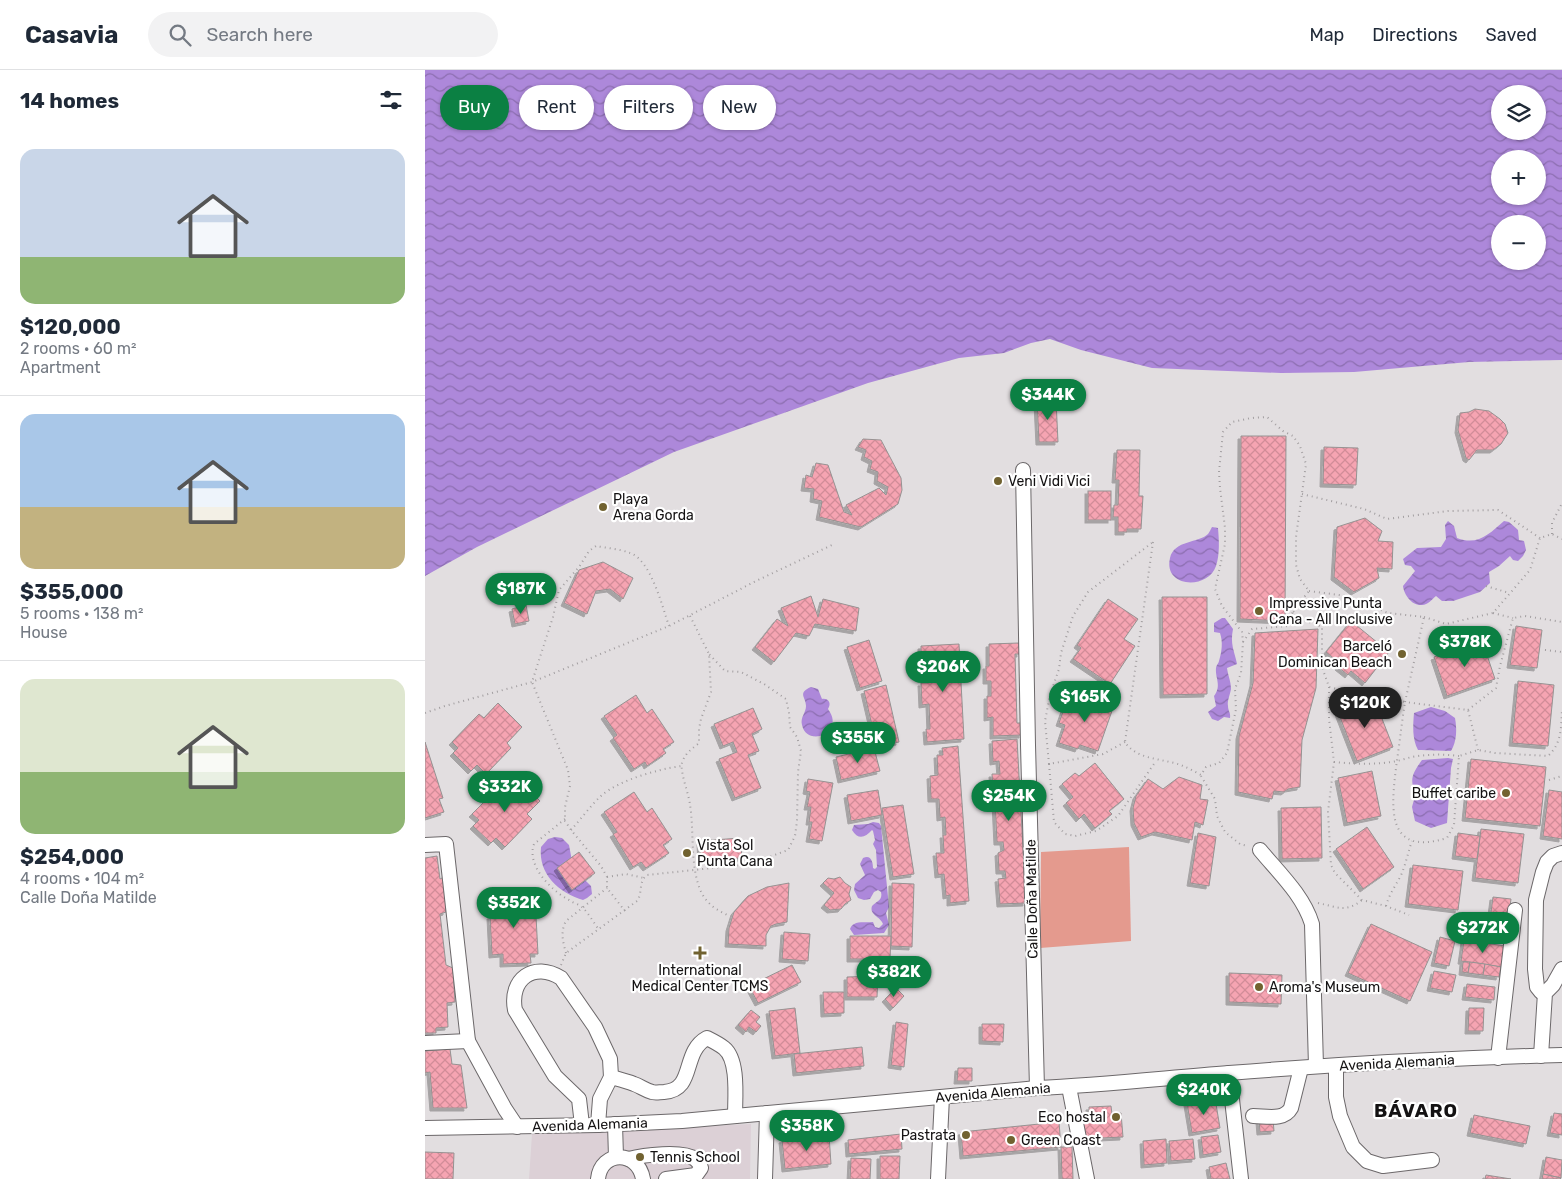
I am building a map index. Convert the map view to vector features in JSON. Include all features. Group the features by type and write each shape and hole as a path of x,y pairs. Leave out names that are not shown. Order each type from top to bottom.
{"street":[{"name":"Calle Doña Matilde","path":"1023,470 1037,1088"},
{"path":"425,845 446,844 468,1041 505,1109 517,1127"},
{"path":"1260,850 1300,898 1312,924 1316,1066"},
{"path":"1545,993 1541,992 1537,987 1535,969 1536,900 1547,862 1553,856 1562,853"},
{"path":"1498,1058 1515,910"},
{"path":"1541,1056 1545,993 1553,985 1562,969"},
{"path":"582,1125 579,1099 555,1076 515,1010 513,1001 519,983 526,976 535,972 544,971 557,975 567,986 595,1027 610,1059 611,1077 600,1099 598,1125"},
{"path":"611,1077 653,1092 670,1092 677,1089 686,1076 694,1050 699,1042 707,1038 725,1049 732,1060 735,1076 735,1116"},
{"path":"425,1043 468,1041"},
{"name":"Avenida Alemania","path":"425,1128 598,1125 682,1121 1037,1088 1069,1087 1316,1066 1562,1055"},
{"path":"1336,1066 1335,1098 1340,1116 1353,1147 1367,1161 1383,1166 1432,1160"},
{"path":"1253,1116 1282,1117 1288,1114 1301,1068"},
{"path":"1229,1073 1241,1179"},
{"path":"1069,1087 1087,1179"},
{"path":"938,1179 942,1097"},
{"path":"765,1179 767,1113"},
{"path":"615,1124 623,1158 639,1167 643,1179"},
{"path":"598,1179 601,1168 605,1163 623,1158 653,1154 687,1155 697,1160 701,1168 696,1175 666,1179"}],"path":[{"path":"1201,775 1206,766 1219,763 1227,753 1236,709 1235,689 1241,673 1242,632 1223,606 1215,589 1225,544 1220,488 1220,453 1223,432 1232,422 1267,417 1283,431 1293,436 1300,446 1306,464 1296,537 1296,565 1300,579 1309,591 1347,596 1388,613 1424,617 1446,624 1493,613 1513,618 1525,616 1562,622"},
{"path":"1301,494 1364,508 1387,519 1448,511 1498,510 1540,538"},
{"path":"1552,534 1552,524 1562,504"},
{"path":"1540,538 1552,534 1562,538"},
{"path":"1493,613 1530,570 1540,538"},
{"path":"1156,760 1118,816 1096,831 1075,836 1065,834 1054,822 1045,721 1061,653 1073,616 1087,592 1153,542 1125,742 1130,749 1156,760 1182,765 1201,775 1215,798 1217,816 1225,832 1239,844 1260,850"},
{"path":"425,713 531,682 669,626 756,581 832,545"},
{"path":"625,911 607,888 607,877 601,866 571,830 565,818 565,807 570,786 568,770 531,682 553,617 559,590 579,567 589,551 596,546 631,553 643,562 651,574 669,626"},
{"path":"1486,586 1509,593"},
{"path":"1243,642 1252,629 1289,626 1293,611 1309,591"},
{"path":"1293,611 1299,618 1323,627 1321,667 1329,687 1329,719 1334,762 1328,812 1331,865 1335,873 1362,900 1386,906 1409,915"},
{"path":"557,975 566,953 637,901 644,878 651,874 750,864 788,850 795,836 798,772 801,751 797,737 790,727 786,699 764,684 741,672 725,670 709,654 690,616"},
{"path":"1424,617 1405,702 1393,793 1394,820 1399,831 1412,841 1433,842 1447,838 1454,825 1459,756"},
{"path":"1329,687 1405,702 1469,710 1496,688 1513,618"},
{"path":"1545,650 1562,652"},
{"path":"709,654 711,692 701,719 699,743 688,752 681,766 691,812 694,869 698,884 707,902 727,915"},
{"path":"1334,762 1397,761 1410,757 1445,754 1459,756 1478,750 1495,753 1548,756 1556,749 1560,738 1562,709"},
{"path":"1469,710 1478,750"},
{"path":"1049,764 1103,754 1125,742"},
{"path":"571,830 601,796 614,786 665,768 681,766"},
{"path":"1549,780 1562,776"},
{"path":"565,818 534,844 532,850 533,857 538,869 551,888 569,901 582,907 599,930"},
{"path":"1386,906 1388,898 1403,870 1412,841"},
{"path":"607,877 626,874 644,878"},
{"path":"566,953 562,938 563,927 571,916 607,888"},
{"path":"1304,905 1312,902 1347,909 1355,906 1362,900"}],"shaded area":[{"path":"1129,847 1131,941 1040,948 1041,852"},
{"name":"Tennis School","path":"751,1124 750,1179 529,1179 532,1134"}],"water":[{"path":"425,70 1562,70 1562,360 1469,362 1354,372 1281,373 1152,368 1081,350 1050,339 1031,343 1004,353 959,358 868,383 674,452 477,547 425,576"},
{"path":"1448,521 1454,526 1457,538 1471,541 1483,537 1504,521 1509,522 1518,530 1519,540 1524,541 1526,550 1518,561 1513,560 1510,556 1489,572 1490,583 1480,592 1453,601 1442,601 1436,596 1426,604 1415,604 1405,593 1403,586 1415,571 1411,566 1405,565 1403,559 1417,548 1441,547 1446,539 1445,525"},
{"path":"1212,527 1218,528 1219,547 1216,566 1211,574 1204,579 1196,582 1179,580 1173,575 1170,568 1172,552 1181,545 1204,537"},
{"path":"1225,618 1233,629 1232,643 1237,664 1227,668 1231,686 1228,700 1230,718 1224,717 1218,721 1212,719 1208,712 1216,706 1214,696 1218,685 1216,666 1219,662 1222,647 1220,633 1214,632 1214,623"},
{"path":"811,687 818,689 822,699 829,701 828,709 832,718 832,725 824,735 811,736 805,732 802,725 802,717 806,706 803,693"},
{"path":"1431,707 1445,711 1455,718 1456,735 1451,751 1418,750 1416,746 1413,732 1414,713"},
{"path":"1453,759 1447,823 1431,828 1415,821 1412,807 1416,792 1412,780 1422,760"},
{"path":"879,823 881,826 889,907 886,913 889,925 884,933 854,935 850,929 856,923 873,922 875,927 879,928 883,924 873,914 871,909 880,899 881,892 878,890 874,892 870,899 864,900 858,898 854,890 855,884 865,875 860,864 863,858 870,858 873,868 877,867 873,831 859,837 852,830 854,825"},
{"path":"562,838 569,845 572,861 579,874 591,886 592,894 583,900 566,893 558,887 543,866 541,847 548,839"}],"building":[{"path":"1056,400 1058,442 1039,442 1037,401"},
{"path":"1475,409 1489,411 1500,419 1505,424 1508,433 1501,444 1493,450 1477,450 1469,460 1466,458 1458,430 1460,413"},
{"path":"1241,436 1286,436 1285,621 1240,619"},
{"path":"863,439 881,440 901,478 902,490 898,504 861,527 819,517 822,501 813,499 814,489 804,488 806,475 812,477 816,463 828,465 844,512 852,515 846,505 879,488 886,495 888,487 877,481 878,472 870,469 872,461 864,457 866,450 858,447"},
{"path":"1324,447 1358,448 1356,485 1323,484"},
{"path":"1117,450 1140,450 1139,496 1143,496 1141,529 1127,529 1127,532 1118,532 1118,517 1113,517 1114,505 1118,505 1119,480 1115,480"},
{"path":"1088,491 1111,491 1111,520 1088,520"},
{"path":"1365,518 1382,531 1378,541 1393,542 1392,569 1377,568 1379,578 1354,592 1334,577 1337,527"},
{"path":"603,562 633,578 623,599 610,589 596,591 587,614 564,603 579,570"},
{"path":"811,596 818,617 823,599 859,608 856,631 815,624 809,636 796,633 774,662 755,647 777,619 788,626 781,608"},
{"path":"1162,597 1207,597 1207,694 1163,695"},
{"path":"1108,599 1138,619 1124,639 1135,646 1110,684 1073,659 1081,648 1077,645"},
{"path":"526,605 529,621 515,624 512,609"},
{"path":"1351,621 1389,652 1365,683 1351,671 1348,675 1338,667 1340,664 1326,652"},
{"path":"1516,626 1542,630 1537,668 1510,665"},
{"path":"1318,629 1316,688 1302,740 1300,787 1288,789 1284,792 1274,791 1272,799 1238,792 1239,736 1253,683 1255,633"},
{"path":"869,640 882,681 860,688 847,647"},
{"path":"1482,640 1495,679 1447,696 1434,657"},
{"path":"1019,643 1020,654 1015,654 1017,723 1022,723 1022,735 993,736 993,717 987,718 987,696 991,696 991,681 986,681 986,666 989,666 989,644"},
{"path":"959,644 964,739 927,742 926,729 930,729 929,704 922,705 921,683 928,683 926,657 921,659 921,646"},
{"path":"1518,681 1554,685 1548,746 1512,743"},
{"path":"886,685 899,742 877,747 864,691"},
{"path":"1077,691 1093,696 1092,700 1113,708 1098,751 1080,745 1078,749 1059,743 1065,725 1059,723 1065,706 1071,708"},
{"path":"636,695 647,713 652,709 674,742 663,749 666,753 647,766 645,762 634,769 613,738 617,735 604,716"},
{"path":"1374,698 1393,747 1357,761 1338,712"},
{"path":"498,703 522,727 507,743 511,748 486,774 477,765 471,771 453,753 458,748 452,742 479,714 484,718"},
{"path":"753,708 762,729 752,734 759,751 748,755 761,788 735,798 719,759 737,752 733,742 723,746 714,724"},
{"path":"1017,739 1026,903 1000,904 998,879 1006,878 1005,871 999,871 998,853 1004,850 1003,842 997,842 995,801 999,801 998,791 993,791 992,774 1000,774 999,761 993,762 992,741"},
{"path":"425,742 443,798 439,799 444,812 425,818"},
{"path":"958,746 969,901 950,903 950,895 946,896 944,874 938,875 936,853 944,853 945,817 940,818 939,799 931,799 930,776 938,775 937,755 943,755 942,748"},
{"path":"874,748 880,771 841,780 836,757"},
{"name":"Buffet caribe","path":"1471,759 1546,767 1540,826 1465,818"},
{"path":"1095,763 1124,799 1109,811 1112,814 1095,828 1084,814 1079,819 1066,803 1073,797 1062,784 1075,773 1079,776"},
{"path":"1372,771 1381,816 1347,823 1338,778"},
{"path":"1179,777 1202,785 1200,799 1208,800 1203,825 1195,822 1192,840 1155,832 1141,837 1134,823 1133,808 1136,796 1148,779 1163,789"},
{"path":"517,778 540,801 527,814 532,819 505,847 496,838 491,843 473,826 479,820 472,814 499,787 504,792"},
{"path":"808,779 833,783 822,841 809,839 812,822 809,822 811,807 807,807 810,792 806,791"},
{"path":"878,790 882,815 851,821 847,795"},
{"path":"1549,790 1562,792 1562,839 1543,836"},
{"path":"634,792 647,812 652,808 672,839 663,845 669,853 646,868 641,862 633,867 613,834 617,832 604,812"},
{"path":"903,805 914,874 893,877 882,808"},
{"path":"1321,807 1322,858 1282,859 1281,808"},
{"path":"1367,827 1394,867 1363,889 1336,849"},
{"path":"1481,829 1524,834 1518,883 1475,878"},
{"path":"1198,833 1216,837 1209,886 1190,883"},
{"path":"1458,833 1480,836 1477,859 1455,856"},
{"path":"740,838 742,858 701,861 700,841"},
{"path":"579,852 595,873 572,890 557,868"},
{"path":"437,856 440,879 444,877 446,912 440,914 446,965 453,968 455,1002 447,1003 448,1027 436,1028 436,1033 425,1033 425,858"},
{"path":"1413,865 1463,871 1458,910 1408,904"},
{"path":"840,877 851,887 849,894 851,900 841,909 830,910 824,905 834,893 823,883 828,878"},
{"path":"789,883 787,922 771,926 766,935 766,946 728,944 729,928 734,912 748,896 767,887"},
{"path":"892,883 914,884 912,947 891,946"},
{"path":"529,893 530,916 536,916 538,954 530,954 531,963 503,964 503,954 492,955 490,916 496,915 495,895"},
{"path":"1493,897 1511,899 1506,938 1488,935"},
{"path":"1371,924 1432,952 1410,1001 1348,973"},
{"path":"784,932 810,934 808,961 782,959"},
{"path":"850,936 891,936 890,959 850,959"},
{"path":"1440,937 1455,941 1449,966 1434,963"},
{"path":"1464,940 1505,946 1502,967 1461,961"},
{"path":"1463,962 1470,962 1468,973 1462,972"},
{"path":"1470,962 1485,964 1483,975 1468,973"},
{"path":"1485,964 1501,967 1499,977 1483,975"},
{"path":"792,965 801,982 758,1003 749,986"},
{"path":"1434,971 1456,975 1452,992 1430,988"},
{"path":"1229,973 1282,975 1281,1004 1229,1002"},
{"path":"878,976 877,997 847,997 847,977"},
{"path":"1467,984 1495,987 1494,1000 1465,997"},
{"path":"896,988 904,996 893,1008 885,999"},
{"path":"823,992 844,992 844,1013 824,1014"},
{"path":"795,1008 800,1053 775,1056 769,1011"},
{"path":"1469,1008 1484,1008 1483,1031 1468,1031"},
{"path":"751,1010 760,1017 756,1022 761,1026 756,1032 749,1027 746,1032 738,1025"},
{"path":"896,1022 908,1024 904,1067 891,1065"},
{"path":"982,1024 1004,1024 1003,1042 982,1041"},
{"path":"862,1047 864,1066 796,1073 794,1054"},
{"path":"450,1049 452,1064 461,1065 467,1108 433,1108 430,1072 425,1073 425,1051"},
{"path":"958,1068 972,1068 972,1081 957,1081"},
{"path":"1215,1098 1220,1128 1192,1133 1187,1103"},
{"path":"1111,1106 1112,1114 1121,1113 1123,1137 1081,1139 1079,1114 1089,1114 1089,1107"},
{"path":"1554,1113 1562,1114 1562,1135 1550,1133"},
{"path":"1474,1115 1530,1126 1526,1144 1470,1133"},
{"path":"1273,1119 1274,1131 1260,1132 1259,1120"},
{"name":"Green Coast","path":"1059,1122 1061,1147 963,1156 961,1132"},
{"path":"901,1134 902,1149 849,1154 848,1140"},
{"path":"829,1135 831,1164 785,1169 782,1140"},
{"path":"1218,1135 1221,1152 1203,1155 1201,1137"},
{"path":"1166,1139 1167,1163 1144,1165 1143,1141"},
{"path":"1193,1139 1195,1159 1171,1161 1169,1141"},
{"path":"1061,1147 1072,1147 1073,1179 1062,1179"},
{"path":"425,1152 454,1153 453,1179 425,1179"},
{"path":"880,1156 900,1156 899,1179 880,1179"},
{"path":"1546,1157 1562,1160 1561,1178 1543,1174"},
{"path":"851,1158 871,1159 870,1179 850,1179"},
{"path":"1226,1163 1230,1179 1211,1179 1209,1167"},
{"path":"1543,1174 1561,1178 1542,1179"},
{"path":"1486,1175 1511,1179 1485,1179"}],"place":[{"name":"Veni Vidi Vici","path":"998,481"},
{"name":"Playa Arena Gorda","path":"603,507"},
{"name":"Impressive Punta Cana - All Inclusive","path":"1259,611"},
{"name":"Barceló Dominican Beach","path":"1402,654"},
{"name":"Buffet caribe","path":"1506,793"},
{"name":"Vista Sol Punta Cana","path":"687,853"},
{"name":"International Medical Center TCMS","path":"700,953"},
{"name":"Aroma's Museum","path":"1259,987"},
{"name":"Eco hostal","path":"1116,1117"},
{"name":"Pastrata","path":"966,1135"},
{"name":"Green Coast","path":"1011,1140"},
{"name":"Tennis School","path":"640,1157"}],"district":[{"name":"BÁVARO","path":"1416,1110"}]}
